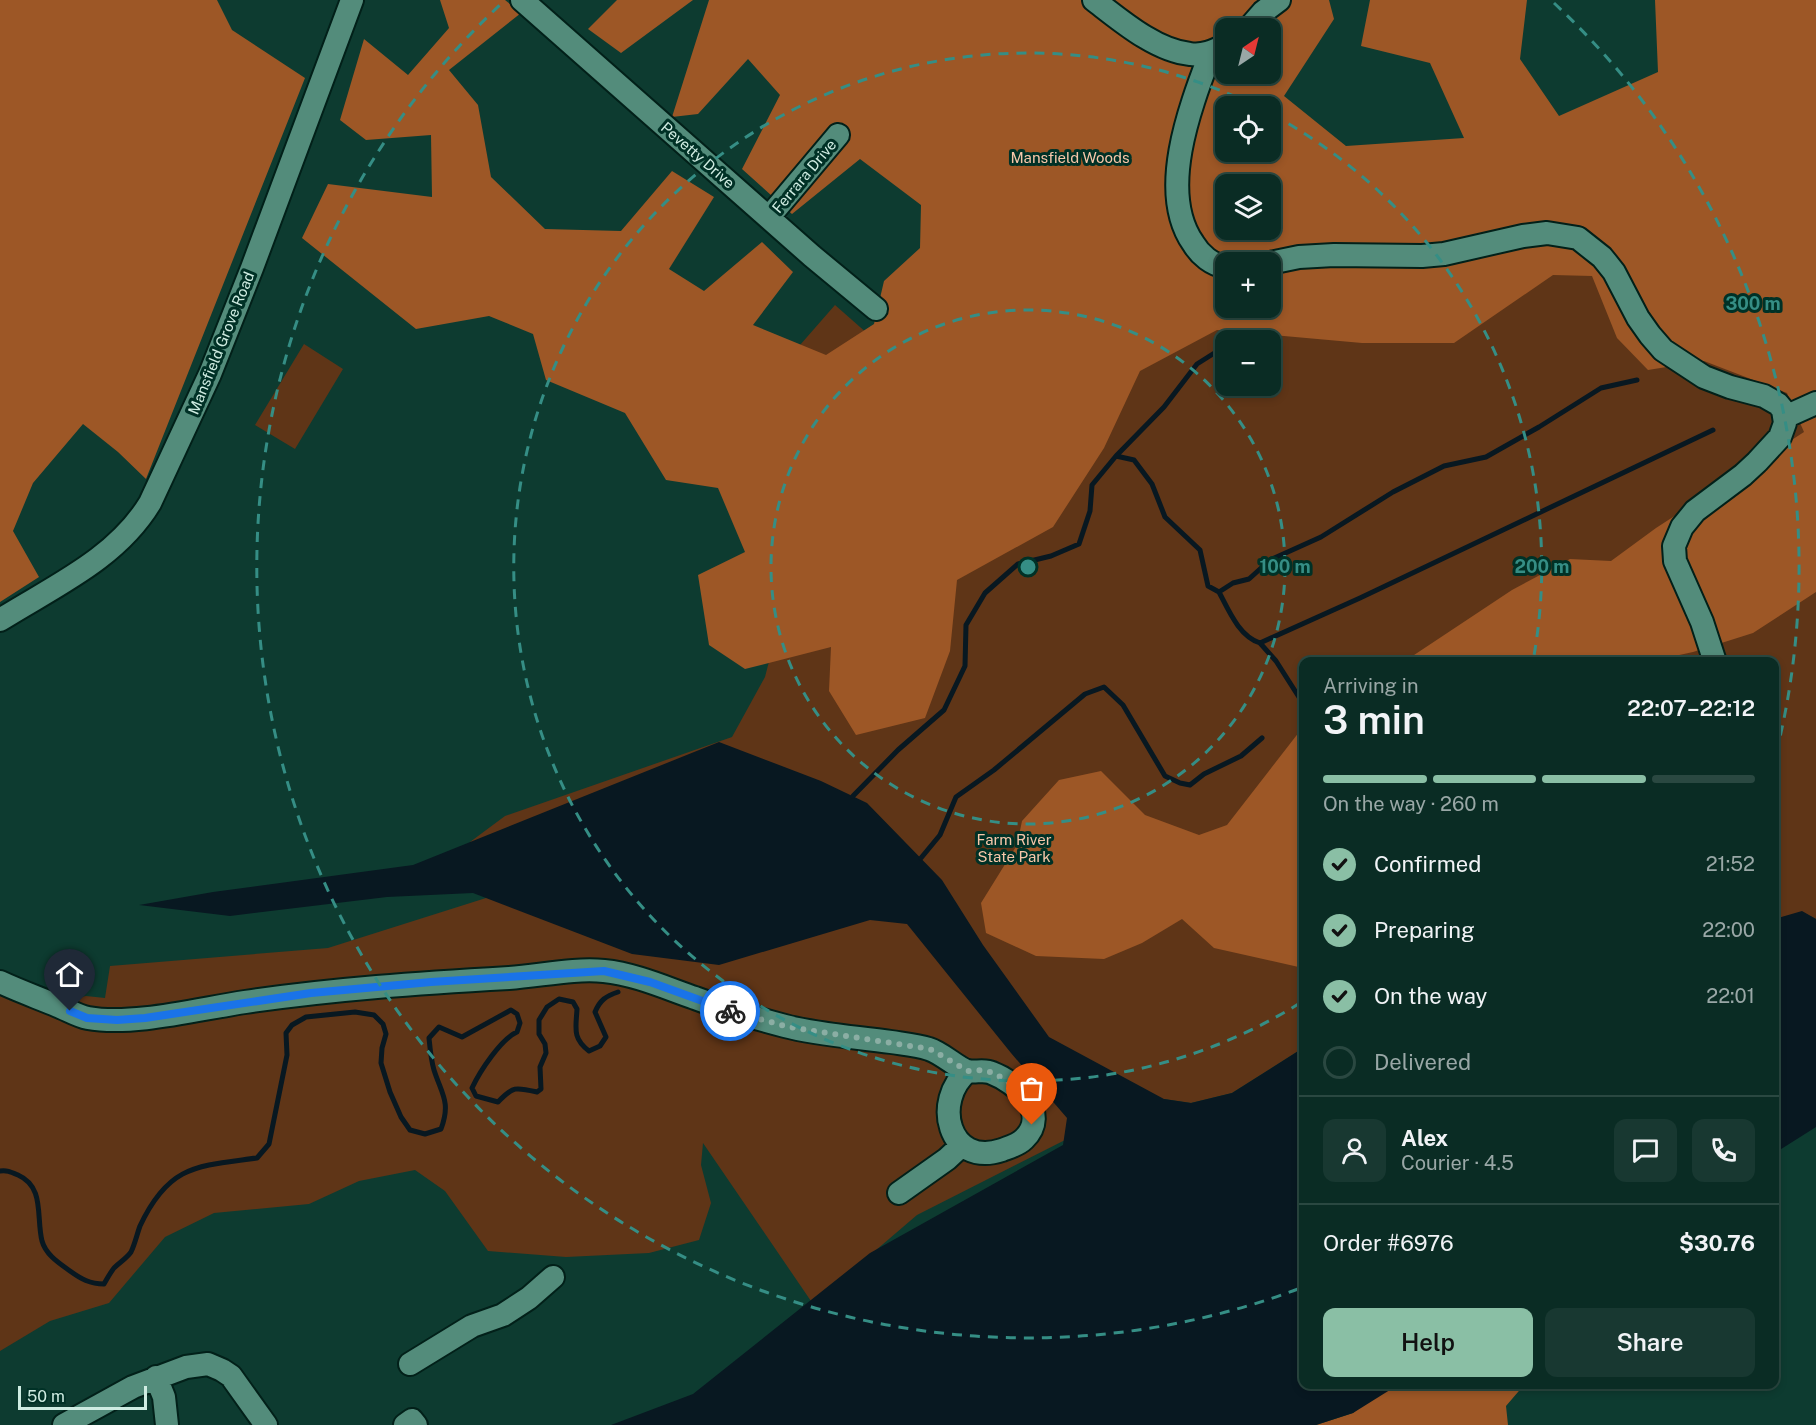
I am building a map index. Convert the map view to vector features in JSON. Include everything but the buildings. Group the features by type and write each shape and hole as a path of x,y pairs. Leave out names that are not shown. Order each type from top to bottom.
{"street":[{"name":"Mansfield Grove Road","path":"0,620 112,549 139,521 150,503 210,374 352,0"},
{"name":"Pevetty Drive","path":"522,0 769,218 876,309"},
{"path":"1094,0 1129,27 1169,49 1191,55 1215,50"},
{"path":"1258,18 1279,0"},
{"path":"1215,58 1186,122 1178,180 1179,204 1185,230 1201,254 1215,264"},
{"name":"Ferrara Drive","path":"769,218 838,135"},
{"path":"1281,261 1334,255 1444,254 1523,236 1547,233 1578,238 1602,257 1614,272 1638,318 1663,350 1704,377 1772,400 1783,410 1785,420 1780,437 1757,462 1695,511 1687,520 1674,546 1675,561 1702,622 1713,657"},
{"path":"1785,420 1816,403"},
{"path":"0,982 87,1018 117,1020 145,1018 311,993 431,982 604,971 650,982 728,1010 789,1027 930,1049 968,1071 984,1070 1006,1080 1025,1095 1033,1110 1034,1118 1030,1131 1015,1145 990,1154 980,1154 962,1145 951,1130 950,1103 959,1079 968,1071"},
{"path":"899,1193 947,1159 962,1145"},
{"path":"410,1364 472,1326 503,1315 529,1298 553,1277"},
{"path":"64,1425 156,1377 186,1367 208,1364 231,1376 267,1425"},
{"path":"156,1377 164,1397 167,1425"},
{"path":"405,1425 412,1420 416,1425"}],"green space":[{"path":"0,0 217,0 232,30 305,78 146,479 118,452 83,424 33,483 13,531 39,577 0,602"},
{"name":"Mansfield Woods","path":"440,0 505,0 521,13 449,70 478,105 491,177 545,229 621,231 672,171 714,197 669,269 704,291 762,242 793,272 753,325 826,355 874,324 884,281 920,248 921,205 860,159 792,214 742,169 780,95 748,59 698,114 672,117 709,0 1329,0 1334,19 1284,96 1346,146 1464,138 1430,63 1361,46 1370,0 1527,0 1520,59 1559,116 1658,72 1655,0 1816,0 1816,592 1753,633 1670,657 1411,657 1512,590 1570,559 1611,561 1656,528 1804,432 1787,393 1704,361 1648,370 1617,338 1592,276 1553,275 1454,343 1362,343 1281,336 1281,330 1215,330 1140,371 1104,448 1053,527 957,580 950,651 925,718 856,735 829,691 831,647 745,669 709,645 698,575 745,552 718,488 666,480 625,413 546,380 533,334 489,316 416,329 302,238 328,184 432,197 431,135 366,140 340,120 364,39 408,75 449,28"},
{"path":"617,0 693,0 621,53 588,29"},
{"name":"Farm River State Park","path":"1700,0 1816,0 1816,919 1802,912 1779,918 1779,657 1299,657 1299,1051 1232,1093 1191,1103 1164,1099 1075,1135 917,1215 813,1304 703,1143 701,1165 711,1203 699,1240 649,1253 566,1257 488,1251 445,1191 415,1170 359,1181 309,1204 214,1213 165,1237 109,1303 50,1321 0,1351 0,975 64,1001 86,996 105,998 110,966 328,948 486,898 470,842 505,816 732,737 765,677 775,638 752,400 835,305 885,349 1215,114 1215,162 1281,162 1281,154 1314,162 1621,140"},
{"path":"304,344 343,369 295,449 255,425"},
{"path":"1299,732 1299,967 1214,948 1182,919 1142,943 1104,959 1036,956 986,933 981,903 1017,845 1022,821 1059,780 1101,771 1145,815 1199,835 1227,825"},
{"path":"1382,1389 1521,1389 1506,1406 1508,1425 1316,1425 1353,1413"}],"water":[{"path":"719,742 821,781 867,803 942,880 983,945 1049,1037 1164,1099 1191,1103 1232,1093 1299,1051 1299,1389 1391,1389 1353,1413 1316,1425 611,1425 693,1394 870,1253 1063,1145 1067,1118 1011,1053 907,924 870,920 719,965 632,954 473,893 387,897 230,916 139,905 213,892 413,865"},
{"path":"1802,911 1816,919 1816,1127 1779,1150 1779,918"}],"waterway":[{"path":"1116,456 1164,407 1197,364 1215,353"},
{"path":"853,796 898,750 944,710 965,666 966,625 985,593 1018,564 1051,556 1079,544 1090,511 1092,485 1116,456 1134,460 1152,484 1165,517 1200,550 1208,586 1219,592 1233,583 1249,579 1270,560 1321,537 1393,492 1444,466 1486,457 1601,388 1637,380"},
{"path":"1219,592 1240,629 1260,643 1360,598 1713,430"},
{"path":"1260,643 1276,661 1299,697"},
{"path":"921,858 940,835 956,797 994,770 1085,694 1104,687 1123,705 1165,776 1180,783 1190,785 1204,774 1241,756 1262,738"},
{"path":"0,1171 18,1175 27,1180 32,1187 38,1204 42,1241 50,1255 82,1279 104,1284 114,1268 131,1252 140,1226 151,1206 162,1190 174,1179 202,1167 257,1158 269,1144 287,1055 286,1033 292,1025 306,1017 355,1012 374,1015 383,1024 386,1034 381,1063 390,1092 401,1117 410,1130 425,1134 441,1129 444,1120 444,1099 433,1066 429,1038 439,1027 462,1037 511,1010 517,1014 520,1023 517,1032 498,1048 472,1088 476,1096 498,1102 511,1090 524,1089 537,1092 541,1089 540,1067 546,1053 545,1044 539,1034 539,1020 547,1007 559,999 573,1002 577,1009 577,1037 589,1051 600,1046 606,1037 595,1012 604,999 618,992"}],"way so far":[{"path":"730,1011 789,1027 930,1049 968,1071 984,1070 1006,1080 1025,1095 1033,1110 1032,1125"}],"route":[{"path":"70,1011 87,1018 117,1020 145,1018 311,993 431,982 604,971 650,982 730,1011"}]}
